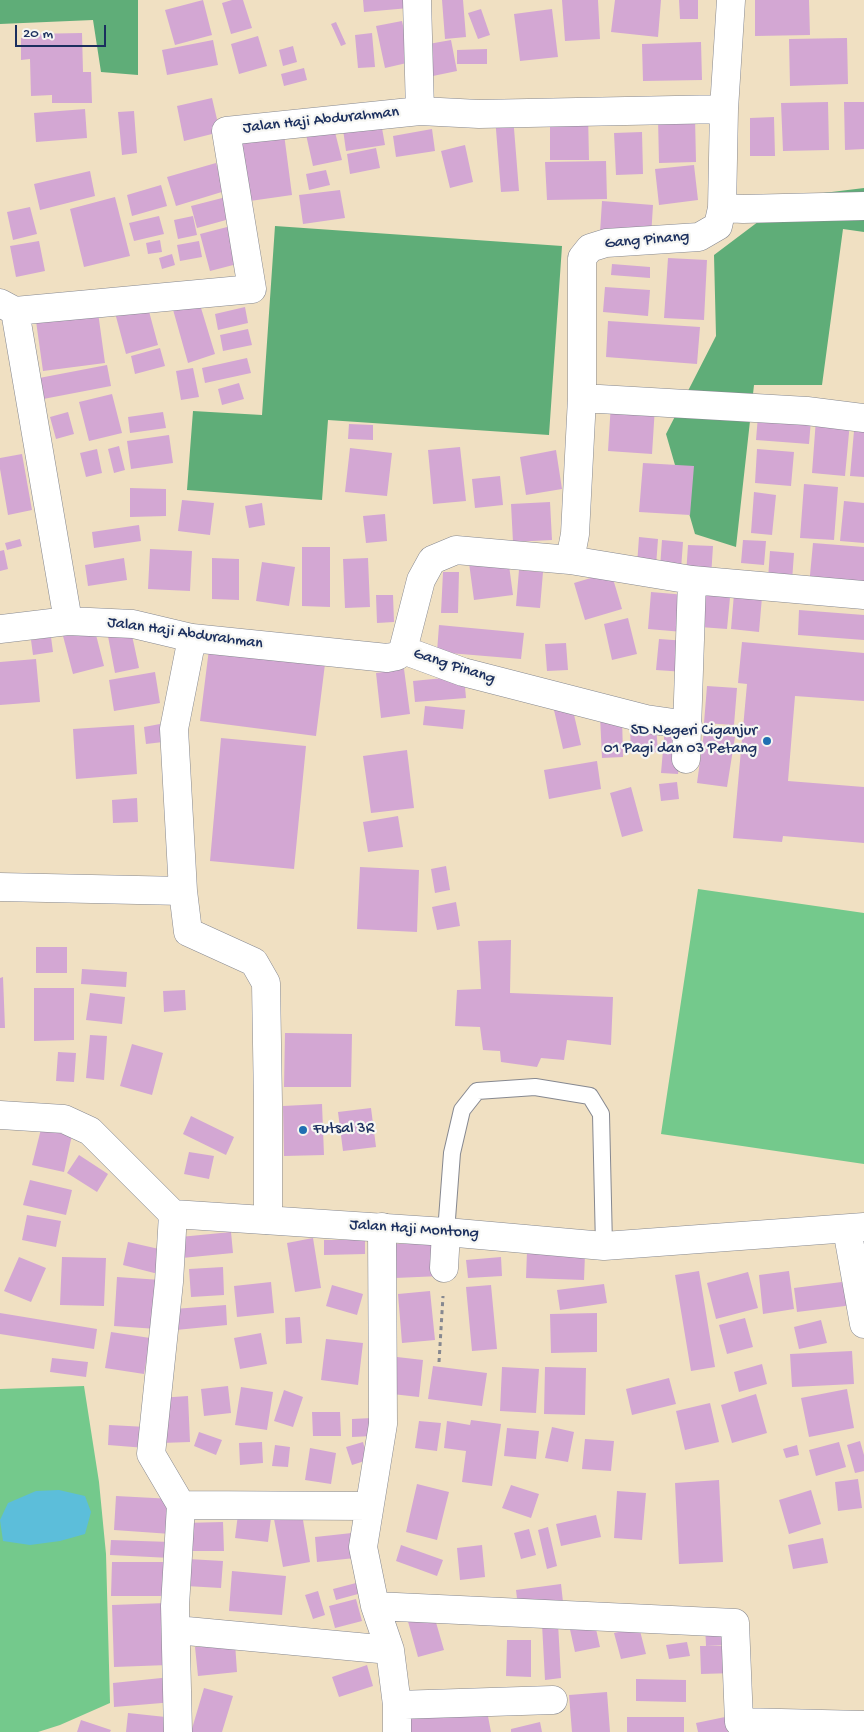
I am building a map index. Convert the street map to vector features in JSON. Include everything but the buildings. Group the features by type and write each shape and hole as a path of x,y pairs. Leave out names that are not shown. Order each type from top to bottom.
{"street":[{"path":"417,0 420,111"},
{"name":"Gang Pinang","path":"688,725 646,720 464,672 403,650 421,580 432,560 456,550 570,560 575,534 582,398 582,258 590,248 606,243 699,237 718,226 722,208 724,109 731,0"},
{"name":"Jalan Haji Abdurahman","path":"403,650 397,656 387,658 192,638 134,624 68,621 7,307 252,289 226,131 420,111 478,114 724,109"},
{"path":"722,208 864,206"},
{"path":"582,398 807,411 864,418"},
{"path":"570,560 692,580 864,595"},
{"path":"686,759 692,580"},
{"path":"0,629 68,621"},
{"path":"192,638 174,729 183,891 188,932 254,962 266,983 268,1220"},
{"path":"0,886 183,891"},
{"path":"0,1115 64,1119 90,1131 174,1214 169,1282 150,1454 181,1504 175,1606 178,1732"},
{"name":"Jalan Haji Montong","path":"174,1214 382,1227 604,1246 856,1228"},
{"path":"382,1227 384,1424 363,1547 375,1606 390,1650 397,1732"},
{"path":"856,1228 864,1324"},
{"path":"444,1268 446,1232"},
{"path":"181,1504 370,1506"},
{"path":"375,1606 735,1623 739,1722 864,1725"},
{"path":"176,1630 390,1650"},
{"path":"396,1705 554,1700"}],"lane":[{"path":"446,1232 452,1153 462,1110 477,1091 535,1087 590,1096 601,1114 604,1246"}],"path":[{"path":"438,1362 442,1299"}],"green space":[{"path":"0,0 138,0 138,75 101,72 93,20 0,24"},
{"path":"864,188 864,232 843,229 822,385 754,385 736,547 695,534 666,434 716,336 714,255 791,197"},
{"path":"275,226 562,246 549,435 328,420 322,500 187,490 193,411 262,415"},
{"path":"698,889 864,913 864,1164 661,1134"},
{"path":"84,1386 99,1482 106,1554 110,1703 60,1725 38,1732 0,1732 0,1389"}],"water":[{"path":"59,1490 85,1496 91,1512 85,1534 60,1541 30,1545 3,1541 0,1520 8,1503 36,1491"}],"place":[{"name":"SD Negeri Ciganjur 01 Pagi dan 03 Petang","path":"767,741"},
{"name":"Futsal 3R","path":"303,1130"}]}
